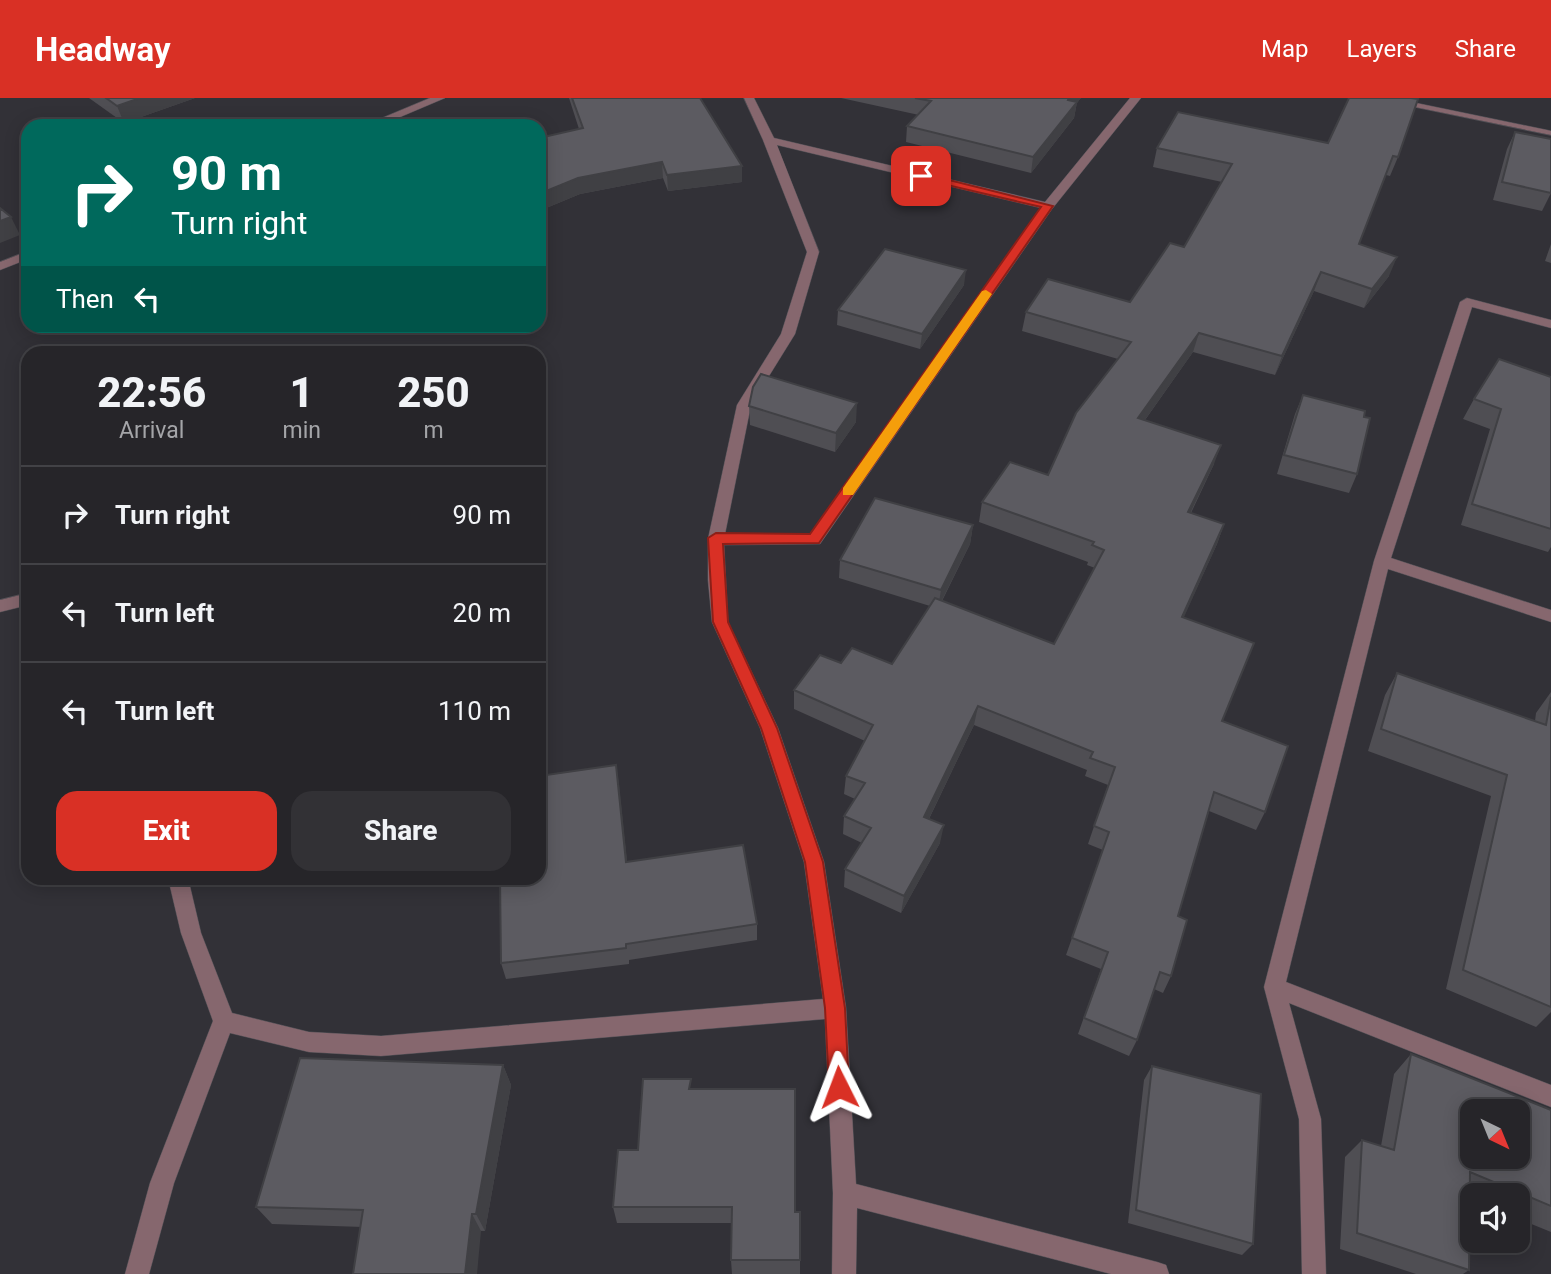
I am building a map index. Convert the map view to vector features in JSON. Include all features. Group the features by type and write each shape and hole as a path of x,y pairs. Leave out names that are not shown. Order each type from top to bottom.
{"street":[{"path":"387,119 440,98"},
{"path":"749,98 769,140 813,252 788,334 744,405 716,538 720,622 769,728 814,862 835,1008 845,1193 844,1274"},
{"path":"716,538 814,540 1048,206 1136,98"},
{"path":"1376,98 1549,133 1551,121"},
{"path":"769,140 1048,206"},
{"path":"0,266 21,258"},
{"path":"1314,1274 1310,1119 1274,987 1382,561 1467,302 1551,324"},
{"path":"1382,561 1551,617"},
{"path":"0,606 21,602"},
{"path":"137,1274 162,1183 224,1021 191,933 180,885"},
{"path":"1274,987 1551,1096"},
{"path":"224,1021 309,1042 381,1046 835,1008"},
{"path":"845,1193 1157,1274"}],"building":[{"path":"106,98 140,98 117,106"},
{"path":"572,98 700,98 742,166 667,175 662,162 578,178 546,191 546,136 583,128"},
{"path":"915,98 1069,98 1068,100 1077,102 1033,157 907,126 931,101"},
{"path":"1349,98 1418,99 1398,157 1393,156 1359,244 1397,257 1372,289 1321,272 1282,356 1199,333 1138,418 1221,445 1188,512 1224,524 1182,617 1254,643 1222,721 1288,746 1265,812 1214,792 1178,916 1187,920 1171,976 1160,972 1137,1040 1084,1018 1108,952 1072,938 1109,832 1094,826 1115,767 1090,758 1093,752 978,706 924,817 944,825 904,896 845,869 871,828 844,816 865,783 846,776 873,725 794,690 820,655 841,663 852,648 892,664 935,598 1054,644 1104,550 1092,545 1094,542 982,502 1010,462 1048,475 1076,413 1131,342 1026,312 1048,279 1130,302 1170,243 1184,247 1232,164 1157,148 1178,112 1328,143"},
{"path":"1515,132 1551,139 1551,193 1502,182"},
{"path":"0,208 11,217 0,221"},
{"path":"885,249 966,270 922,334 838,310"},
{"path":"1499,359 1551,377 1551,529 1472,504 1501,409 1474,399"},
{"path":"761,374 857,403 836,433 749,406 753,387"},
{"path":"1303,395 1365,411 1364,417 1370,418 1357,474 1284,455"},
{"path":"875,498 973,525 941,590 840,560"},
{"path":"1397,673 1546,725 1551,697 1551,1007 1463,970 1507,775 1381,729"},
{"path":"616,765 626,862 743,845 757,924 626,944 626,948 501,963 500,885 546,885 546,775"},
{"path":"1411,1054 1524,1099 1460,1099 1460,1169 1530,1169 1530,1102 1551,1110 1551,1206 1530,1197 1530,1183 1496,1183 1470,1172 1470,1183 1460,1183 1460,1253 1469,1253 1469,1270 1357,1233 1362,1140 1394,1150"},
{"path":"300,1058 503,1065 476,1214 472,1214 465,1274 353,1274 363,1210 256,1207"},
{"path":"1152,1066 1261,1094 1253,1244 1136,1210"},
{"path":"643,1079 691,1079 689,1089 795,1089 795,1212 800,1212 800,1260 731,1260 732,1207 613,1207 618,1150 638,1150"}],"slow traffic":[{"path":"848,491 986,294"}],"route":[{"path":"839,1087 835,1008 814,862 769,728 720,622 716,538 814,540 1048,206 921,176"}]}
